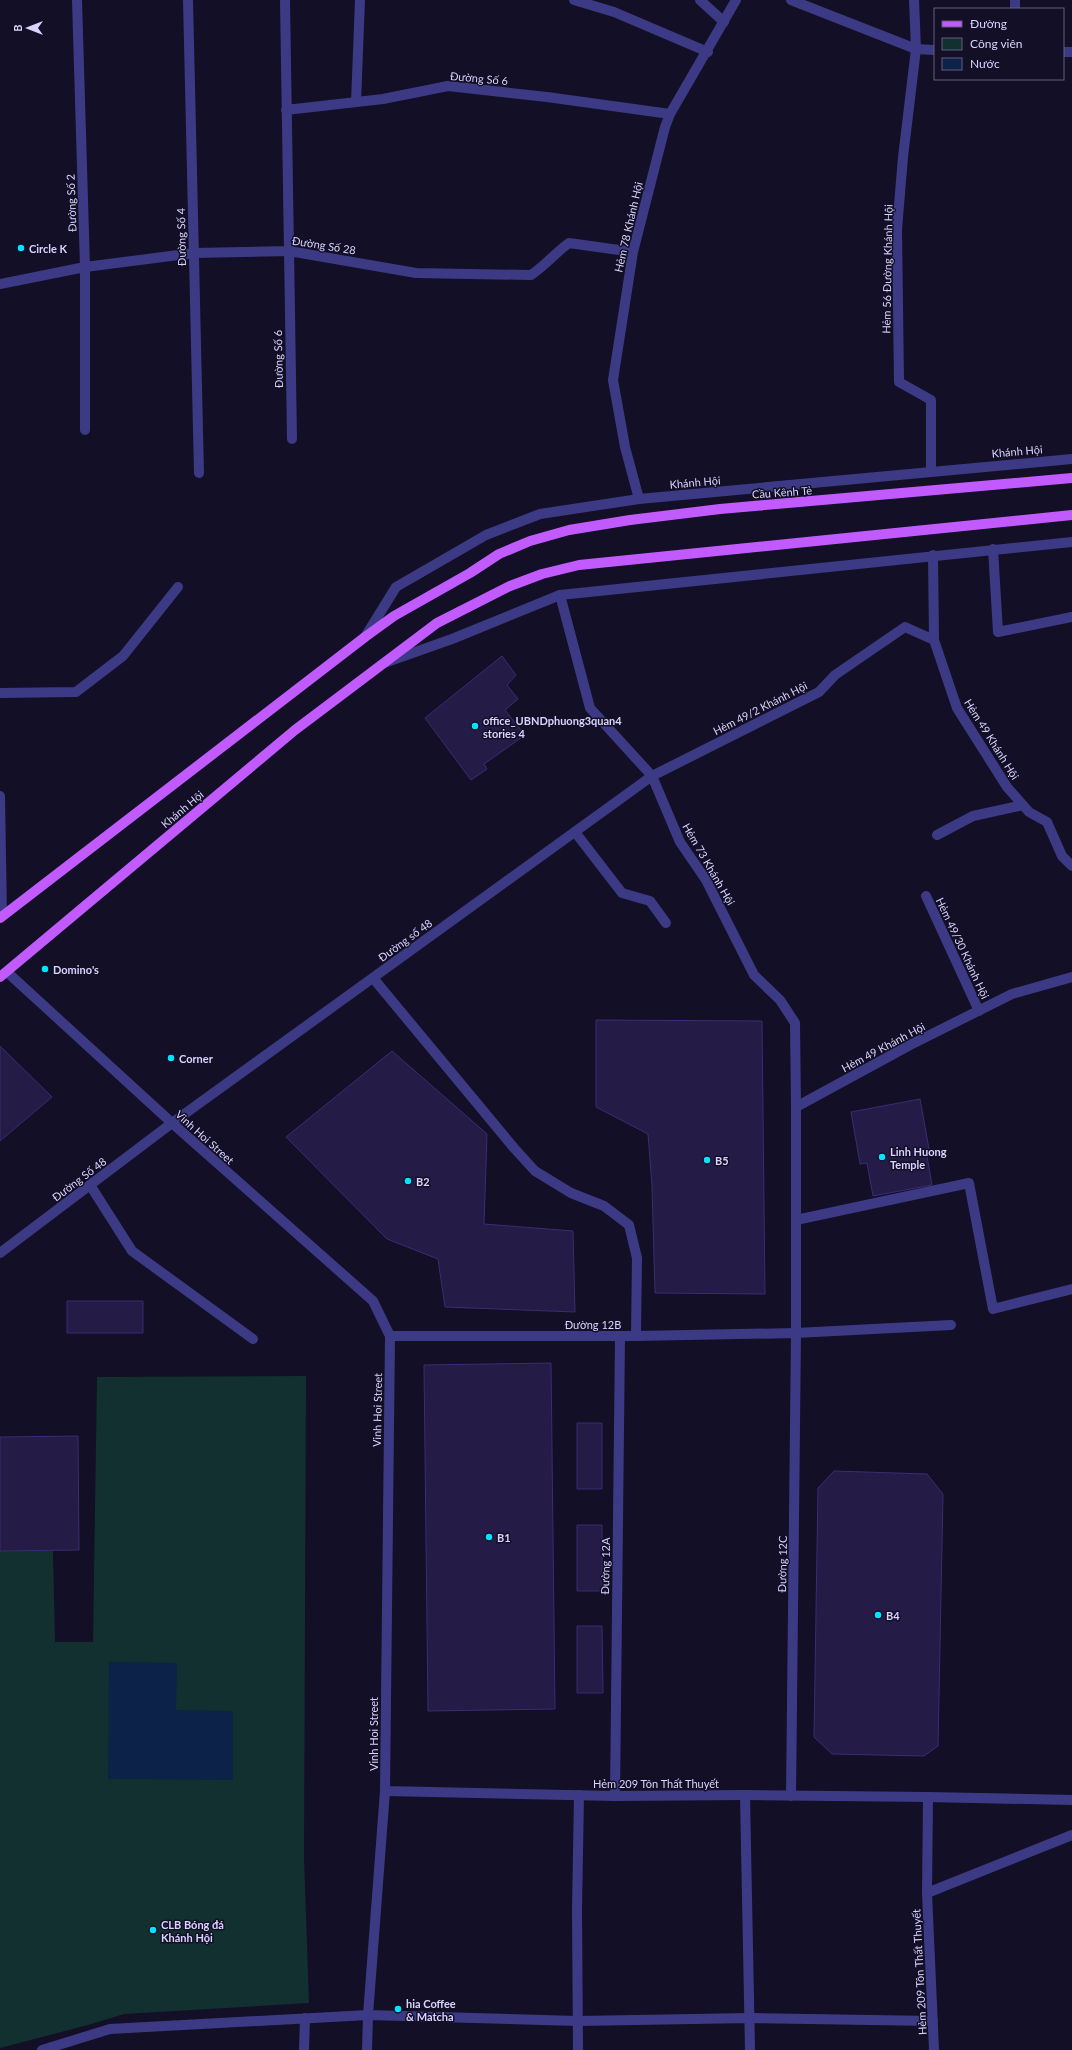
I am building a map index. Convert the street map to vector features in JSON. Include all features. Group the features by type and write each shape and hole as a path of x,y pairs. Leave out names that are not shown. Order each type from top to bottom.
{"main road":[{"name":"Cầu Kênh Tẻ","path":"499,554 530,541 568,530 630,520 720,509 1072,478"},
{"name":"Khánh Hội","path":"3,975 295,730 437,623 510,586 542,574 579,565 1072,515"},
{"name":"Khánh Hội","path":"1,917 365,637 394,616 470,573 499,554"}],"street":[{"name":"Đường Số 2","path":"77,0 85,267 85,430"},
{"name":"Đường Số 4","path":"188,0 199,473"},
{"name":"Đường Số 6","path":"284,0 292,439"},
{"path":"356,102 360,0"},
{"path":"574,0 614,12 708,52"},
{"path":"700,0 724,22"},
{"name":"Hẻm 78 Khánh Hội","path":"639,499 624,447 613,380 632,252 665,127 670,114 708,52 736,0"},
{"path":"791,0 916,49 934,50"},
{"path":"914,0 916,49"},
{"name":"Hẻm 56 Đường Khánh Hội","path":"916,49 903,157 897,229 898,382 930,400 930,471"},
{"name":"Đường Số 6","path":"286,110 383,99 448,86 547,97 670,114"},
{"name":"Đường Số 28","path":"0,284 85,267 194,253 289,251 416,273 531,275 546,265 558,250 569,243 632,252"},
{"name":"Khánh Hội","path":"365,637 396,587 486,535 540,514 639,499 1072,459"},
{"name":"Khánh Hội","path":"384,663 560,595 933,555 1072,542"},
{"path":"993,549 998,632 1072,617"},
{"name":"Hẻm 49 Khánh Hội","path":"933,555 934,640 957,708 1007,787 1029,812 1047,822 1062,856 1072,866"},
{"path":"0,693 76,692 123,656 178,587"},
{"name":"Hẻm 73 Khánh Hội","path":"560,595 590,708 652,776 680,842 706,880 754,975 780,1000 795,1023 796,1220"},
{"name":"Hẻm 49/2 Khánh Hội","path":"652,776 819,692 835,675 905,627 934,640"},
{"name":"Đường số 48","path":"172,1124 652,776"},
{"path":"0,796 1,917"},
{"path":"938,835 973,816 1023,805"},
{"path":"576,832 622,893 650,901 666,923"},
{"name":"Hẻm 49/30 Khánh Hội","path":"926,896 978,1011"},
{"name":"Vinh Hoi Street","path":"3,975 373,1301 390,1336 385,1791 368,2015"},
{"name":"Hẻm 49 Khánh Hội","path":"796,1107 910,1045 1012,994 1072,977"},
{"path":"373,978 514,1148 536,1171 571,1193 604,1206 629,1225 637,1258 636,1336"},
{"name":"Đường Số 48","path":"0,1253 172,1124"},
{"path":"796,1220 969,1182 993,1309 1072,1289"},
{"path":"90,1185 132,1250 254,1339"},
{"name":"Đường 12C","path":"791,1796 796,1220"},
{"name":"Đường 12B","path":"390,1336 636,1336 796,1333 951,1325"},
{"name":"Đường 12A","path":"615,1796 620,1336"},
{"name":"Hẻm 209 Tôn Thất Thuyết","path":"385,1791 615,1796 745,1795 1072,1800"},
{"path":"578,2050 579,1795"},
{"path":"745,1795 751,2018 750,2050"},
{"name":"Hẻm 209 Tôn Thất Thuyết","path":"928,1797 927,1893 934,2050"},
{"path":"927,1893 1072,1835"},
{"path":"368,2015 368,2050"},
{"path":"42,2050 110,2029 368,2015 577,2021 751,2018 933,2021"},
{"path":"304,2050 305,2018"}],"green space":[{"path":"306,1376 304,1858 309,2003 124,2014 0,2048 0,1551 53,1551 55,1642 93,1642 97,1377"}],"water":[{"path":"109,1662 177,1663 176,1710 233,1711 233,1780 108,1779"}],"building":[{"name":"office_UBNDphuong3quan4 stories 4","path":"502,656 516,675 507,685 518,699 505,710 525,735 484,764 487,769 471,780 425,718"},
{"name":"B5","path":"596,1020 762,1021 765,1294 655,1293 652,1186 648,1134 596,1107"},
{"path":"0,1046 52,1097 0,1141"},
{"name":"B2","path":"392,1051 487,1134 484,1224 573,1231 575,1312 445,1307 438,1259 387,1239 286,1137"},
{"path":"920,1099 929,1149 926,1150 932,1185 873,1196 867,1163 860,1164 851,1112"},
{"path":"67,1301 143,1301 143,1333 67,1333"},
{"name":"B1","path":"551,1363 555,1709 428,1711 424,1365"},
{"path":"577,1423 602,1423 602,1489 577,1489"},
{"path":"78,1436 79,1550 0,1551 0,1437"},
{"name":"B4","path":"834,1471 927,1474 943,1494 938,1746 924,1756 832,1754 814,1737 818,1488"},
{"path":"577,1525 602,1525 602,1591 577,1591"},
{"path":"577,1626 602,1626 603,1693 577,1693"}],"place":[{"name":"Circle K","path":"21,248"},
{"name":"office_UBNDphuong3quan4 stories 4","path":"475,726"},
{"name":"Domino's","path":"45,969"},
{"name":"Corner","path":"171,1058"},
{"name":"Linh Huong Temple","path":"882,1157"},
{"name":"B5","path":"707,1160"},
{"name":"B2","path":"408,1181"},
{"name":"B1","path":"489,1537"},
{"name":"B4","path":"878,1615"},
{"name":"CLB Bóng đá Khánh Hội","path":"153,1930"},
{"name":"hia Coffee & Matcha","path":"398,2009"}]}
